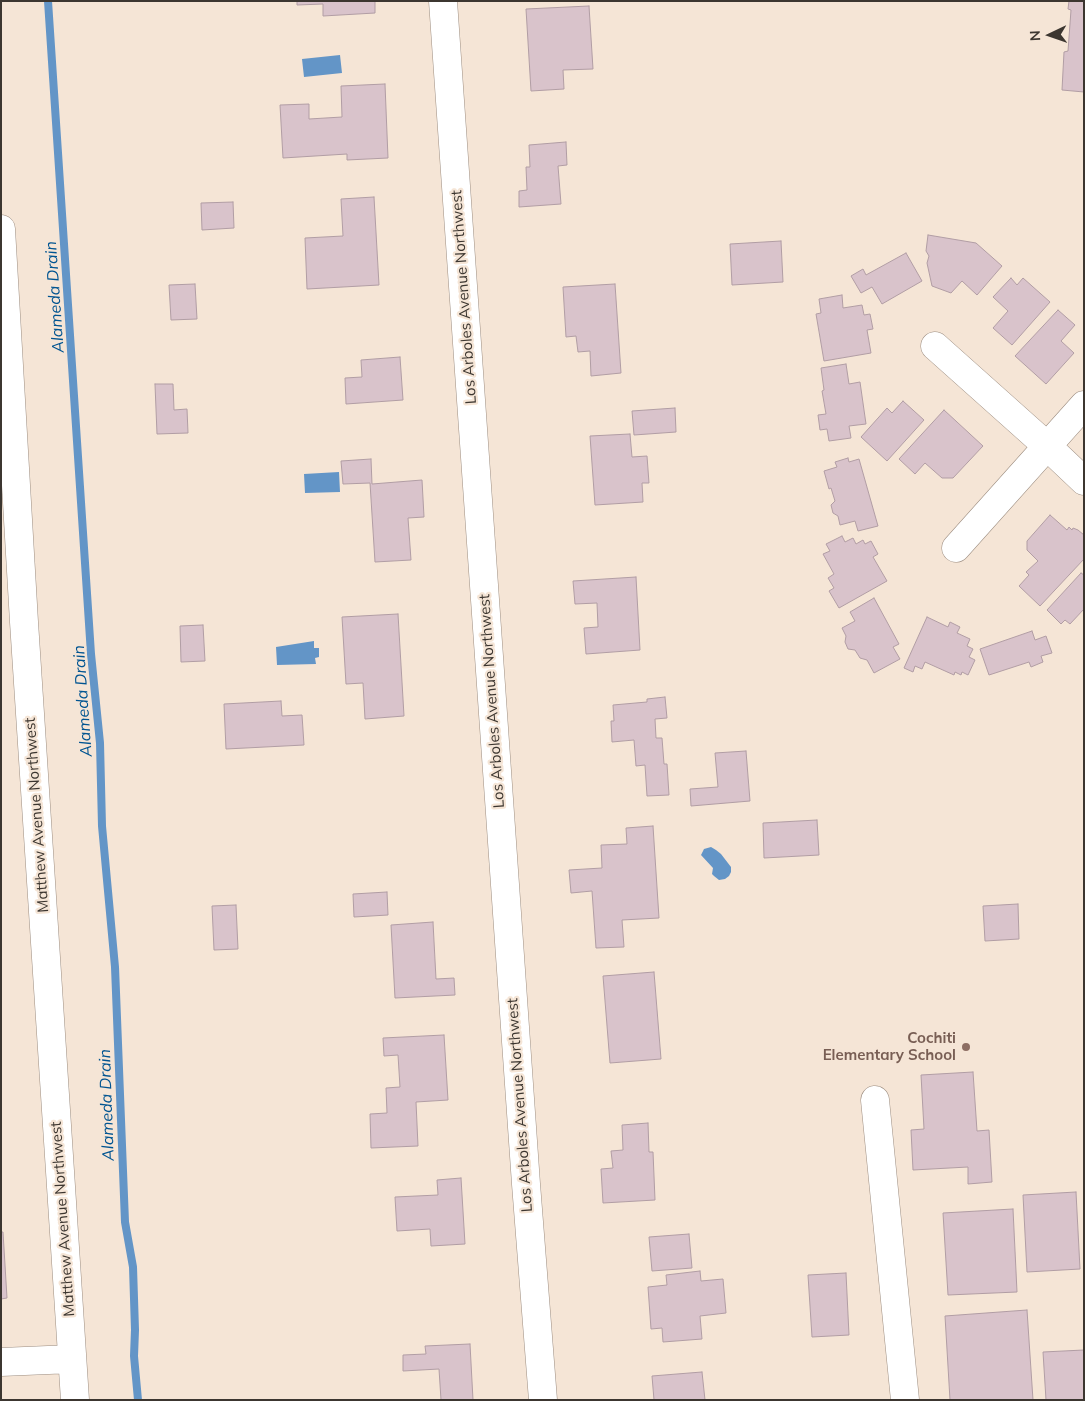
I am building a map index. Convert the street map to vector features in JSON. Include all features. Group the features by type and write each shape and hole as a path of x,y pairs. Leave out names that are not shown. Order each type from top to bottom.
{"street":[{"name":"Los Arboles Avenue Northwest","path":"443,1 525,1174 543,1400"},
{"name":"Matthew Avenue Northwest","path":"1,230 13,622 75,1400"},
{"path":"935,346 1084,481"},
{"path":"956,548 1084,405"},
{"path":"875,1100 905,1400"},
{"path":"1,1362 72,1359"}],"water":[{"path":"340,55 342,73 304,77 302,59"},
{"path":"339,472 340,492 305,493 304,474"},
{"path":"314,641 314,648 319,648 319,657 315,658 316,664 277,665 276,647"},
{"path":"711,847 721,854 731,867 729,876 725,879 719,880 712,874 713,868 701,855 704,849"}],"building":[{"path":"297,1 375,1 375,13 323,16 323,4 297,5"},
{"path":"1069,1 1084,1 1084,92 1062,90 1064,52 1068,51 1071,10 1068,9"},
{"path":"589,6 593,69 563,70 564,89 531,91 526,9"},
{"path":"385,84 388,158 347,160 347,154 283,158 280,105 309,104 309,119 342,117 341,86"},
{"path":"566,142 567,165 558,166 561,204 519,207 519,191 527,190 526,167 530,167 529,145"},
{"path":"374,197 379,285 307,289 305,238 343,236 341,199"},
{"path":"233,202 234,228 202,230 201,203"},
{"path":"928,235 976,243 1002,266 977,295 962,281 951,293 932,286 927,263 929,256 926,251"},
{"path":"781,241 783,282 732,285 730,244"},
{"path":"906,253 922,281 882,304 872,287 861,293 851,276 863,269 866,275"},
{"path":"1011,278 1017,285 1023,278 1050,302 1012,345 993,328 1008,311 993,297"},
{"path":"195,284 197,319 171,320 169,285"},
{"path":"615,284 621,373 591,376 590,351 578,352 576,336 566,337 563,287"},
{"path":"842,295 843,308 862,305 864,315 870,314 873,329 867,330 871,353 824,361 816,314 821,313 819,299"},
{"path":"1058,310 1075,325 1061,341 1074,353 1046,384 1015,356"},
{"path":"400,357 403,400 346,404 345,378 362,377 361,360"},
{"path":"846,364 849,384 860,382 866,424 849,426 851,438 829,441 827,429 820,430 818,415 826,414 821,368"},
{"path":"155,384 173,384 174,410 187,409 188,433 157,434"},
{"path":"903,401 924,420 887,461 861,437 887,408 892,413"},
{"path":"675,408 676,432 634,435 632,411"},
{"path":"944,410 983,446 953,478 942,478 925,463 915,474 899,459"},
{"path":"630,434 632,457 647,456 649,483 642,483 643,502 595,505 590,436"},
{"path":"848,458 849,462 859,459 878,526 858,531 855,521 840,525 838,516 833,513 831,505 835,501 831,488 829,489 824,471 837,467 835,462"},
{"path":"371,459 372,484 422,480 424,517 408,518 411,560 375,562 370,483 343,484 341,461"},
{"path":"1050,515 1067,530 1069,527 1072,530 1073,528 1084,535 1084,559 1040,606 1019,586 1029,575 1026,572 1038,561 1027,550 1027,541"},
{"path":"842,536 845,542 853,538 856,544 863,540 865,544 871,541 878,554 873,557 887,581 839,608 829,591 834,588 828,578 834,574 823,554 830,551 826,544"},
{"path":"1081,573 1084,575 1084,609 1070,624 1065,620 1061,624 1047,610"},
{"path":"636,577 640,650 586,654 584,628 598,627 597,603 575,604 573,581"},
{"path":"874,598 899,644 893,647 900,659 874,673 867,660 860,658 855,650 848,649 845,642 846,636 842,628 855,621 850,612"},
{"path":"398,614 404,716 365,719 363,683 346,684 342,617"},
{"path":"927,617 948,627 950,622 960,627 957,633 970,639 967,646 973,649 969,657 975,660 968,675 962,672 961,675 955,672 954,675 925,662 922,669 915,666 913,672 904,668"},
{"path":"203,625 205,661 181,662 180,626"},
{"path":"1032,631 1035,640 1046,636 1052,653 1041,656 1043,662 1031,667 1029,662 989,675 980,649"},
{"path":"665,697 667,718 655,719 656,738 662,738 664,764 667,764 669,795 647,796 645,765 636,766 634,740 612,742 611,721 614,721 613,705 647,702 647,699"},
{"path":"281,701 282,716 302,715 304,745 226,749 224,704"},
{"path":"746,751 750,801 691,806 690,789 718,787 715,753"},
{"path":"817,820 819,855 764,858 763,823"},
{"path":"653,826 659,918 622,920 624,947 596,948 592,891 571,893 569,870 602,868 601,845 627,844 626,828"},
{"path":"387,892 388,915 354,917 353,894"},
{"path":"1018,904 1019,939 985,941 983,906"},
{"path":"236,905 238,949 214,950 212,906"},
{"path":"433,922 436,979 454,978 455,995 395,998 391,925"},
{"path":"654,972 661,1059 610,1063 603,976"},
{"path":"444,1035 448,1100 416,1102 418,1146 371,1148 370,1114 387,1113 386,1088 400,1087 398,1055 384,1056 383,1038"},
{"path":"973,1072 977,1131 989,1130 992,1182 968,1184 968,1167 913,1170 911,1130 924,1129 921,1075"},
{"path":"648,1123 649,1152 653,1152 655,1200 603,1203 601,1169 613,1168 611,1151 623,1150 622,1125"},
{"path":"461,1178 465,1244 431,1246 430,1229 397,1231 395,1197 438,1195 437,1180"},
{"path":"1076,1192 1080,1269 1027,1272 1023,1195"},
{"path":"1013,1209 1017,1292 948,1295 943,1213"},
{"path":"1,1232 3,1232 7,1298 1,1299"},
{"path":"689,1234 692,1268 652,1271 649,1237"},
{"path":"700,1271 701,1281 723,1279 726,1313 700,1316 702,1339 663,1342 662,1328 651,1329 648,1287 667,1285 666,1275"},
{"path":"846,1273 849,1335 812,1337 808,1275"},
{"path":"1027,1310 1033,1400 950,1400 945,1316"},
{"path":"470,1344 473,1400 441,1400 439,1369 403,1371 403,1355 426,1354 425,1346"},
{"path":"1084,1350 1084,1400 1046,1400 1043,1352"},
{"path":"702,1372 705,1400 654,1400 652,1376"}],"waterway":[{"name":"Alameda Drain","path":"48,1 91,654 100,743 102,826 115,967 125,1222 133,1267 134,1356 138,1400"}],"place":[{"name":"Cochiti Elementary School","path":"966,1047"}]}
